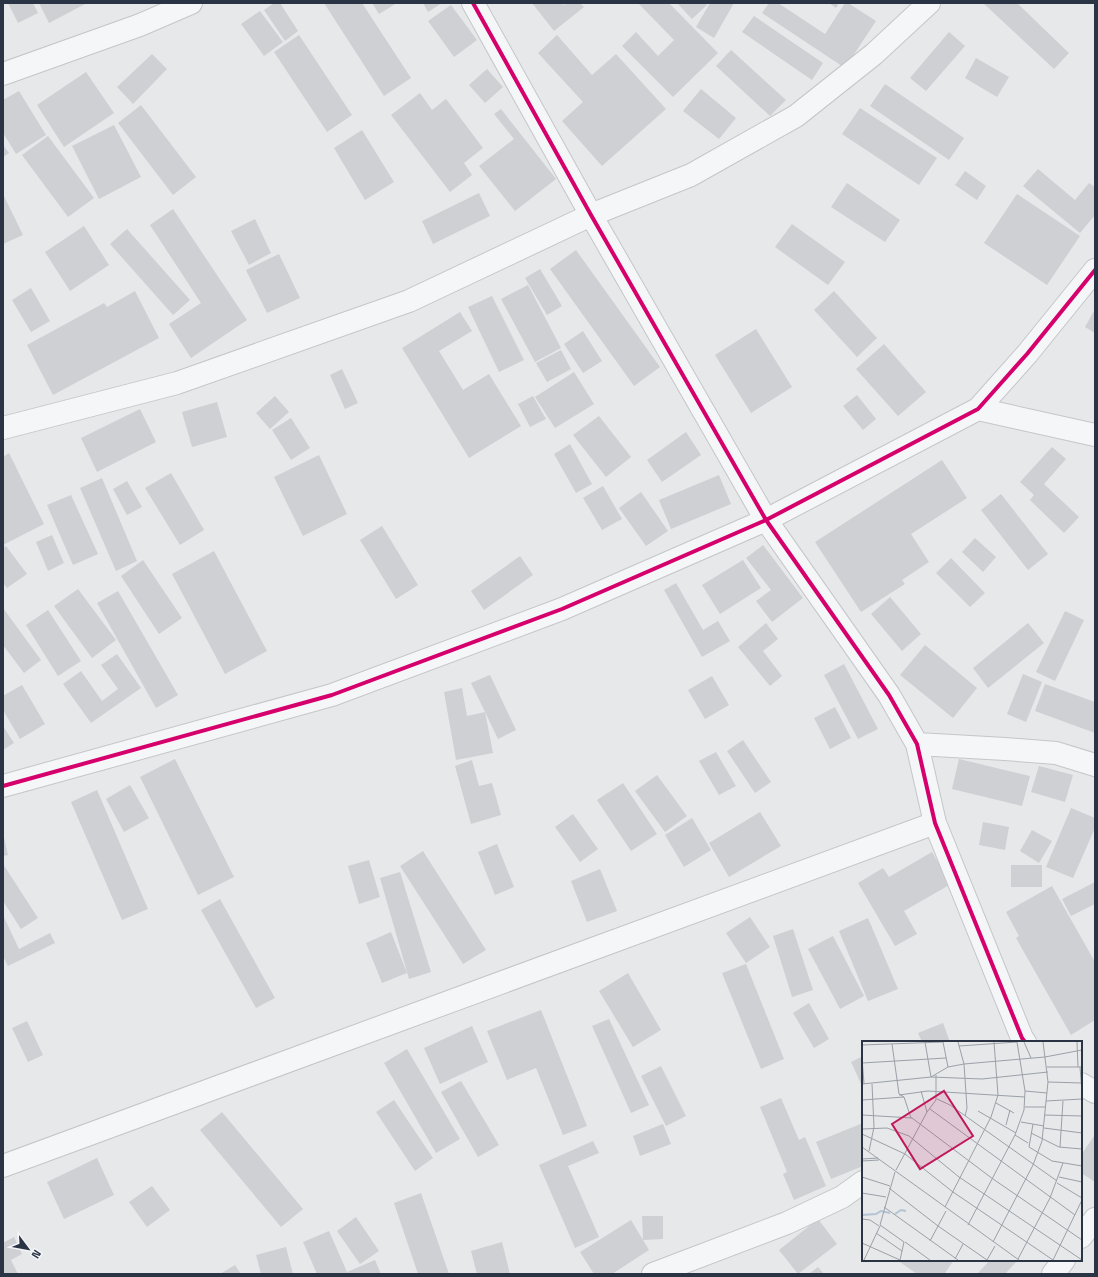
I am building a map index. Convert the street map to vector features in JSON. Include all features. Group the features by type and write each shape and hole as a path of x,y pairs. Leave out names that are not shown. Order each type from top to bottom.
{"street":[{"path":"3,74 140,25 191,3"},
{"path":"473,3 591,215 766,520 889,695 917,744 935,823 1024,1041"},
{"path":"3,428 177,383 409,301 591,215 692,175 796,116 874,54 929,3"},
{"path":"3,786 332,695 562,609 766,520 978,409 1027,354 1095,270"},
{"path":"978,409 1095,435"},
{"path":"917,744 1056,753 1095,765"},
{"path":"3,1166 935,823"},
{"path":"1082,1085 1095,1092"},
{"path":"653,1274 787,1223 842,1197 862,1183"},
{"path":"1082,1236 1095,1219"},
{"path":"1053,1274 1063,1261"}],"building":[{"path":"8,3 33,3 38,13 18,23"},
{"path":"39,3 87,3 49,23"},
{"path":"274,3 280,3 298,31 285,41 264,10"},
{"path":"324,3 362,3 411,78 384,96"},
{"path":"372,3 397,3 379,14"},
{"path":"423,3 442,3 428,12"},
{"path":"532,3 562,3 564,5 567,3 580,3 584,7 554,31"},
{"path":"638,3 669,3 718,53 673,97 622,46 636,32 658,56 674,40"},
{"path":"677,3 705,3 707,5 692,19"},
{"path":"710,3 734,3 714,38 696,27"},
{"path":"769,3 778,3 825,34 845,3 848,3 876,21 845,68 762,13"},
{"path":"829,3 839,3 836,8"},
{"path":"983,3 1017,3 1069,53 1054,69"},
{"path":"451,5 477,40 454,57 428,21"},
{"path":"260,11 283,42 264,56 241,24"},
{"path":"754,16 823,63 812,80 742,32"},
{"path":"949,32 965,46 926,91 910,78"},
{"path":"299,35 352,115 327,132 274,52"},
{"path":"557,35 592,75 616,54 666,109 602,166 562,121 583,102 538,53"},
{"path":"731,50 786,100 770,116 716,66"},
{"path":"152,54 167,69 133,104 117,87"},
{"path":"976,58 1009,77 997,97 965,78"},
{"path":"487,69 503,87 485,103 469,85"},
{"path":"86,72 114,113 64,147 37,105"},
{"path":"885,84 964,138 949,160 870,106"},
{"path":"701,89 736,118 719,139 683,111"},
{"path":"19,91 46,135 16,154 3,133 3,100"},
{"path":"420,93 432,110 446,99 483,148 464,163 472,175 450,192 391,115"},
{"path":"141,105 196,177 173,195 118,123"},
{"path":"860,108 937,158 919,185 842,134"},
{"path":"501,109 556,179 515,211 479,166 514,139 494,114"},
{"path":"114,125 141,177 99,199 72,146"},
{"path":"362,130 394,182 365,200 334,148"},
{"path":"48,136 94,198 68,217 22,155"},
{"path":"3,145 9,153 3,157"},
{"path":"1038,169 1075,200 1089,183 1095,187 1095,215 1080,233 1023,186"},
{"path":"965,171 986,186 977,200 955,185"},
{"path":"847,183 900,220 885,242 831,207"},
{"path":"479,193 490,216 433,244 422,221"},
{"path":"3,194 23,235 3,244"},
{"path":"1017,194 1080,236 1047,285 984,243"},
{"path":"173,209 247,320 191,358 169,324 201,303 150,225"},
{"path":"255,219 271,253 249,265 231,231"},
{"path":"792,224 845,262 828,285 775,247"},
{"path":"84,226 109,265 70,291 45,252"},
{"path":"127,229 190,300 173,315 110,244"},
{"path":"576,250 660,367 634,386 550,269"},
{"path":"279,254 300,298 267,313 246,270"},
{"path":"540,269 562,306 547,315 525,278"},
{"path":"528,285 561,348 535,362 501,299"},
{"path":"31,288 50,321 31,332 12,300"},
{"path":"135,291 159,338 53,395 27,345 104,303 107,307"},
{"path":"834,291 877,338 857,357 814,310"},
{"path":"492,296 524,360 499,372 468,307"},
{"path":"1095,309 1095,333 1085,327"},
{"path":"460,312 472,331 439,351 463,390 489,374 521,426 469,458 402,348"},
{"path":"756,329 792,387 751,413 715,355"},
{"path":"583,331 602,361 583,373 564,344"},
{"path":"884,344 926,392 898,416 856,369"},
{"path":"561,350 571,369 547,382 536,363"},
{"path":"342,369 358,403 345,409 330,375"},
{"path":"574,372 594,404 555,428 535,397"},
{"path":"857,395 876,419 863,430 843,406"},
{"path":"275,396 289,412 270,429 256,413"},
{"path":"533,396 546,419 530,427 518,404"},
{"path":"217,402 227,437 192,447 182,412"},
{"path":"140,409 156,442 97,472 81,438"},
{"path":"599,416 631,457 606,477 573,435"},
{"path":"291,418 310,448 291,460 272,430"},
{"path":"686,432 701,455 662,482 647,460"},
{"path":"570,444 592,484 576,493 554,454"},
{"path":"1052,447 1066,459 1044,484 1079,517 1064,533 1030,500 1034,495 1020,482"},
{"path":"9,453 44,524 3,545 3,457"},
{"path":"319,455 347,514 303,536 274,477"},
{"path":"942,460 967,498 911,534 929,562 902,580 905,584 861,612 815,542"},
{"path":"171,473 204,530 180,545 145,488"},
{"path":"719,475 731,504 671,529 659,500"},
{"path":"102,478 137,561 116,571 80,488"},
{"path":"127,481 142,507 127,515 113,489"},
{"path":"603,486 622,519 602,530 583,498"},
{"path":"641,492 668,531 646,546 619,508"},
{"path":"1001,494 1048,554 1028,570 981,510"},
{"path":"71,495 98,554 73,565 47,505"},
{"path":"382,526 418,585 396,599 360,540"},
{"path":"52,535 64,563 48,571 36,542"},
{"path":"975,538 996,557 983,572 962,552"},
{"path":"763,545 803,598 772,622 756,601 771,590 746,558"},
{"path":"6,546 27,574 7,588 3,583 3,548"},
{"path":"214,551 267,651 225,674 172,574"},
{"path":"520,556 533,575 484,610 471,591"},
{"path":"951,558 985,593 970,607 936,573"},
{"path":"143,560 182,618 159,634 121,576"},
{"path":"743,560 761,588 720,614 702,585"},
{"path":"676,583 703,630 718,621 730,641 702,657 664,590"},
{"path":"78,589 116,640 92,658 54,606"},
{"path":"118,591 178,695 156,708 97,603"},
{"path":"890,597 921,634 902,651 871,614"},
{"path":"3,608 41,660 24,673 3,645"},
{"path":"48,610 81,661 58,676 26,625"},
{"path":"1065,611 1084,620 1055,681 1036,672"},
{"path":"766,623 778,639 763,651 782,676 770,686 738,647"},
{"path":"1028,623 1044,643 988,688 973,668"},
{"path":"925,645 977,688 953,718 900,675"},
{"path":"117,654 141,688 91,723 63,684 81,671 102,701 118,689 101,665"},
{"path":"844,664 878,729 858,739 824,675"},
{"path":"1023,674 1042,682 1026,722 1007,714"},
{"path":"490,675 516,730 498,739 471,683"},
{"path":"712,676 729,705 705,719 688,690"},
{"path":"1045,684 1095,702 1095,733 1035,711"},
{"path":"22,685 45,724 20,739 3,710 3,696"},
{"path":"462,688 467,716 485,712 493,753 456,760 444,692"},
{"path":"835,707 851,738 830,749 814,718"},
{"path":"3,726 14,743 3,750"},
{"path":"743,740 771,782 755,793 727,751"},
{"path":"716,752 736,786 719,795 699,761"},
{"path":"175,759 234,877 198,895 140,777"},
{"path":"959,759 1030,776 1022,806 952,789"},
{"path":"472,760 479,786 492,783 501,815 471,824 455,766"},
{"path":"1039,766 1073,775 1065,802 1031,792"},
{"path":"657,775 687,816 665,832 635,791"},
{"path":"623,783 657,834 631,851 597,800"},
{"path":"130,785 149,818 124,832 106,799"},
{"path":"97,790 148,909 122,920 71,802"},
{"path":"1071,808 1095,818 1095,828 1073,878 1046,867"},
{"path":"760,812 781,846 729,877 709,843"},
{"path":"573,814 598,849 580,862 555,827"},
{"path":"692,818 711,850 684,867 665,835"},
{"path":"983,822 1009,827 1005,850 979,845"},
{"path":"1032,830 1052,841 1039,863 1020,851"},
{"path":"3,833 8,855 3,856"},
{"path":"497,844 514,887 495,895 478,852"},
{"path":"423,851 486,950 463,964 400,866"},
{"path":"932,852 951,884 904,911 917,934 895,946 858,883 883,868 889,877"},
{"path":"369,860 380,897 359,904 348,866"},
{"path":"3,864 38,918 21,929 3,901"},
{"path":"1011,865 1042,865 1042,887 1011,887"},
{"path":"600,869 617,911 587,922 571,881"},
{"path":"400,872 431,972 409,979 380,878"},
{"path":"1095,882 1095,904 1071,916 1062,899"},
{"path":"1052,886 1095,962 1095,1020 1071,1035 1016,938 1019,936 1006,912"},
{"path":"220,899 275,998 256,1008 201,910"},
{"path":"3,915 19,949 50,933 55,943 8,966 3,956"},
{"path":"750,917 770,947 746,963 726,933"},
{"path":"868,918 898,989 868,1001 839,931"},
{"path":"793,929 813,990 792,997 773,936"},
{"path":"391,932 407,973 382,983 366,943"},
{"path":"833,936 864,996 840,1009 808,949"},
{"path":"746,964 784,1059 761,1069 722,973"},
{"path":"628,973 661,1030 633,1047 599,991"},
{"path":"809,1003 829,1039 814,1048 793,1013"},
{"path":"541,1010 587,1126 563,1135 536,1068 507,1080 487,1031"},
{"path":"609,1019 649,1105 631,1113 592,1026"},
{"path":"27,1021 43,1055 28,1062 12,1028"},
{"path":"943,1023 950,1041 922,1041 918,1033"},
{"path":"472,1026 488,1062 440,1084 424,1048"},
{"path":"407,1049 460,1139 436,1153 384,1063"},
{"path":"862,1056 862,1086 851,1062"},
{"path":"661,1066 686,1116 666,1126 641,1076"},
{"path":"461,1081 499,1145 478,1157 441,1092"},
{"path":"781,1098 799,1140 805,1137 826,1186 794,1200 783,1174 787,1172 760,1107"},
{"path":"394,1100 433,1158 415,1171 376,1112"},
{"path":"222,1112 303,1209 281,1227 200,1130"},
{"path":"862,1123 862,1166 831,1179 816,1142"},
{"path":"663,1124 671,1144 640,1156 633,1136"},
{"path":"1094,1136 1095,1182 1082,1174 1082,1154"},
{"path":"593,1141 599,1153 568,1166 599,1237 575,1248 539,1165"},
{"path":"97,1158 114,1195 64,1219 47,1182"},
{"path":"152,1186 170,1210 147,1227 129,1202"},
{"path":"421,1193 449,1274 418,1274 394,1203"},
{"path":"642,1216 663,1216 663,1239 643,1240"},
{"path":"356,1217 379,1251 360,1264 337,1231"},
{"path":"818,1219 837,1244 798,1274 779,1250"},
{"path":"631,1220 649,1250 612,1274 594,1274 580,1252"},
{"path":"329,1231 347,1272 375,1260 381,1274 317,1274 303,1242"},
{"path":"14,1237 22,1254 11,1260 18,1274 3,1274 3,1243"},
{"path":"502,1242 510,1274 477,1274 471,1251"},
{"path":"286,1247 293,1274 261,1274 256,1255"},
{"path":"898,1261 953,1261 945,1273 947,1274 917,1274"},
{"path":"989,1261 1017,1261 1005,1274 977,1274"},
{"path":"235,1265 241,1274 220,1274"},
{"path":"818,1267 824,1274 809,1274"}],"cycle path":[{"path":"473,3 591,215 766,520 889,695 917,744 935,823 1024,1041"},
{"path":"3,786 332,695 562,609 766,520 978,409 1027,354 1095,270"}]}
